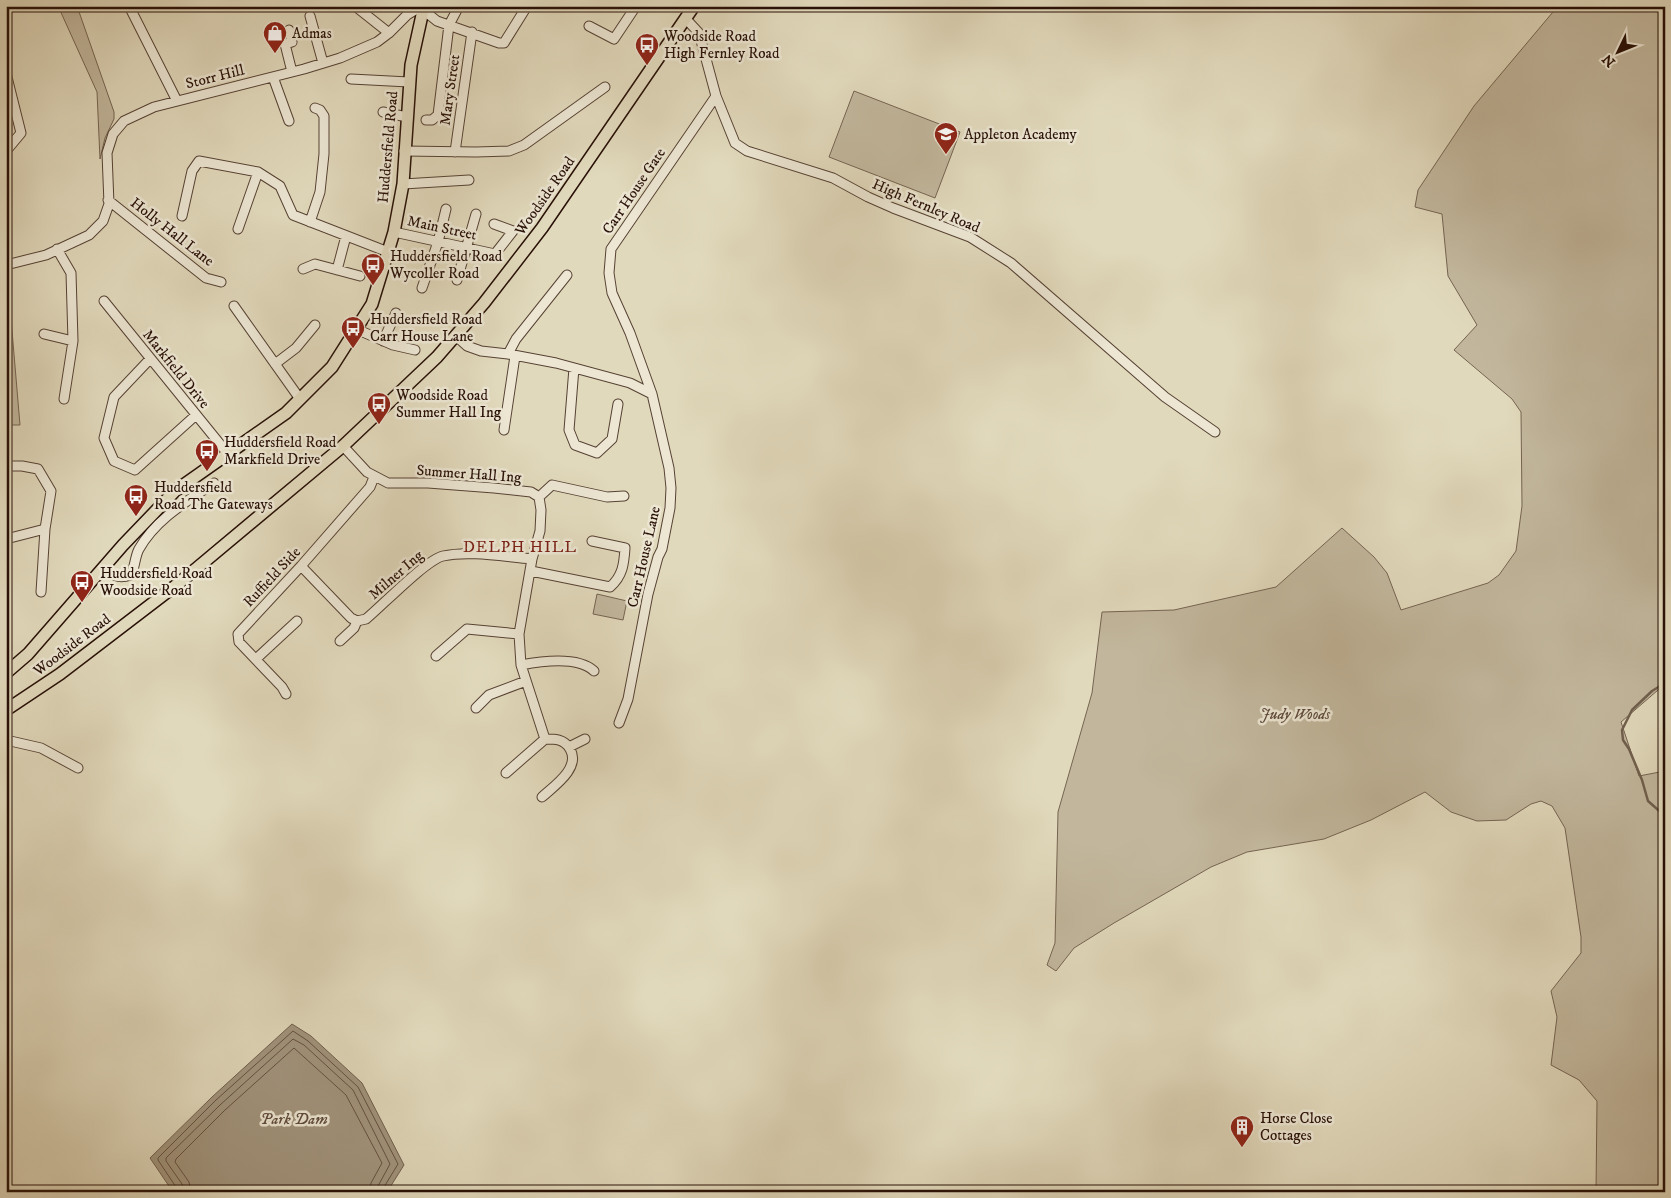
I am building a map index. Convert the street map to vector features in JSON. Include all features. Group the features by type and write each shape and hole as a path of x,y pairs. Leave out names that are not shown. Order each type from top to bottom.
{"main road":[{"name":"Woodside Road","path":"6,710 60,674 179,583 343,446 431,363 456,336 542,228 694,6"},
{"name":"Huddersfield Road","path":"6,673 28,654 104,567 175,491 286,413 332,367 372,304 394,232 403,184 409,82 423,8"}],"street":[{"path":"129,6 177,101"},
{"path":"355,6 389,33"},
{"path":"426,120 432,120 438,114 449,24 459,6"},
{"path":"423,8 437,21 504,43 527,6"},
{"path":"589,26 614,39 636,6"},
{"name":"Storr Hill","path":"58,249 89,235 103,221 108,200 107,153 113,134 124,121 154,107 324,63 377,42 413,10 423,8"},
{"path":"310,16 324,63"},
{"name":"High Fernley Road","path":"686,19 699,33 716,96 735,143 747,150 833,178 893,208 970,237 1011,264 1165,397 1215,432"},
{"path":"289,30 292,42 285,44 292,72"},
{"name":"Mary Street","path":"455,152 472,32"},
{"path":"6,73 21,133 6,151"},
{"path":"273,77 289,121"},
{"path":"351,79 409,82"},
{"path":"404,151 509,151 524,145 605,87"},
{"name":"Carr House Gate","path":"652,394 630,332 612,293 610,273 611,249 716,96"},
{"path":"310,222 320,192 324,154 324,116 323,113 315,108"},
{"path":"383,112 407,117"},
{"path":"182,216 192,171 199,161 258,172 280,186 293,215 388,252"},
{"path":"238,229 258,172"},
{"path":"403,184 469,180"},
{"name":"Holly Hall Lane","path":"108,200 206,278 221,282"},
{"path":"422,288 438,242 446,209"},
{"path":"457,280 476,214"},
{"name":"Main Street","path":"394,232 495,254 512,231 494,224"},
{"path":"337,270 346,236"},
{"path":"6,265 58,249 71,273 73,341 64,399"},
{"path":"303,269 315,264 360,276"},
{"path":"504,430 512,355 516,339 567,275"},
{"name":"Markfield Drive","path":"104,301 228,454"},
{"path":"234,306 300,399"},
{"path":"383,340 396,313"},
{"path":"275,364 296,348 315,325"},
{"path":"356,329 393,345 415,350"},
{"path":"44,334 73,341"},
{"path":"456,336 467,346 481,351 556,363 630,383 652,394"},
{"path":"150,358 114,397 104,438 114,461 135,470 196,415"},
{"path":"574,368 569,430 575,445 598,453 612,439 618,404"},
{"name":"Carr House Lane","path":"619,723 628,699 648,594 662,549 670,508 669,468 652,394"},
{"name":"Summer Hall Ing","path":"343,446 360,466 374,477 388,483 428,483 532,492 539,497 542,510 540,531 532,559 519,634 521,665 545,739"},
{"path":"6,466 38,469 51,491 45,529 41,592"},
{"name":"Ruffield Side","path":"286,694 282,687 240,642 238,634 301,566 370,486 374,477"},
{"path":"104,567 113,576 121,578 131,575 138,551 152,531 173,510 214,483"},
{"path":"539,497 552,485 607,497 624,496"},
{"path":"6,539 45,529"},
{"path":"530,571 610,587 616,582 623,568 625,548 592,542"},
{"name":"Milner Ing","path":"340,641 354,628 357,621 366,619 428,564 443,556 481,554 532,559"},
{"path":"301,566 351,618 357,621"},
{"path":"256,659 297,621"},
{"path":"436,656 467,629 519,634"},
{"path":"521,665 553,661 583,664 594,671"},
{"path":"476,708 489,695 526,681"},
{"path":"506,772 545,739 559,739 569,747 572,764 566,775 542,797"},
{"path":"569,747 585,739"},
{"path":"6,740 41,748 78,768"}],"green space":[{"path":"58,6 77,6 114,112 114,119 105,138 100,159 97,92"},
{"name":"Judy Woods","path":"1558,6 1665,6 1665,684 1621,722 1639,776 1665,771 1665,1192 1596,1192 1597,1101 1579,1080 1551,1065 1557,1017 1551,991 1581,953 1581,937 1565,828 1552,806 1541,801 1531,804 1506,820 1477,821 1451,812 1425,792 1371,820 1324,839 1247,852 1211,867 1074,948 1056,971 1047,965 1055,943 1058,812 1092,693 1102,612 1174,610 1276,587 1342,528 1374,557 1387,573 1401,610 1488,583 1499,575 1516,551 1522,506 1521,412 1512,399 1454,350 1477,325 1448,276 1442,214 1415,207 1418,190 1474,106"},
{"path":"854,91 960,132 935,198 829,157"},
{"path":"10,307 20,425 6,425 6,308"},
{"path":"597,594 627,601 623,620 593,614"}],"water":[{"name":"Park Dam","path":"292,1024 311,1036 362,1083 404,1165 387,1192 173,1192 150,1158 212,1097"}],"waterway":[{"path":"1665,683 1652,691 1632,710 1622,730 1623,740 1629,749 1642,780 1648,801 1665,816"}],"place":[{"name":"Admas","path":"275,54"},
{"name":"Woodside Road High Fernley Road","path":"647,66"},
{"name":"Appleton Academy","path":"946,155"},
{"name":"Huddersfield Road Wycoller Road","path":"373,286"},
{"name":"Huddersfield Road Carr House Lane","path":"353,349"},
{"name":"Woodside Road Summer Hall Ing","path":"379,425"},
{"name":"Huddersfield Road Markfield Drive","path":"207,472"},
{"name":"Huddersfield Road The Gateways","path":"136,517"},
{"name":"Huddersfield Road Woodside Road","path":"82,603"},
{"name":"Horse Close Cottages","path":"1242,1148"}],"district":[{"name":"DELPH HILL","path":"520,547"}]}
